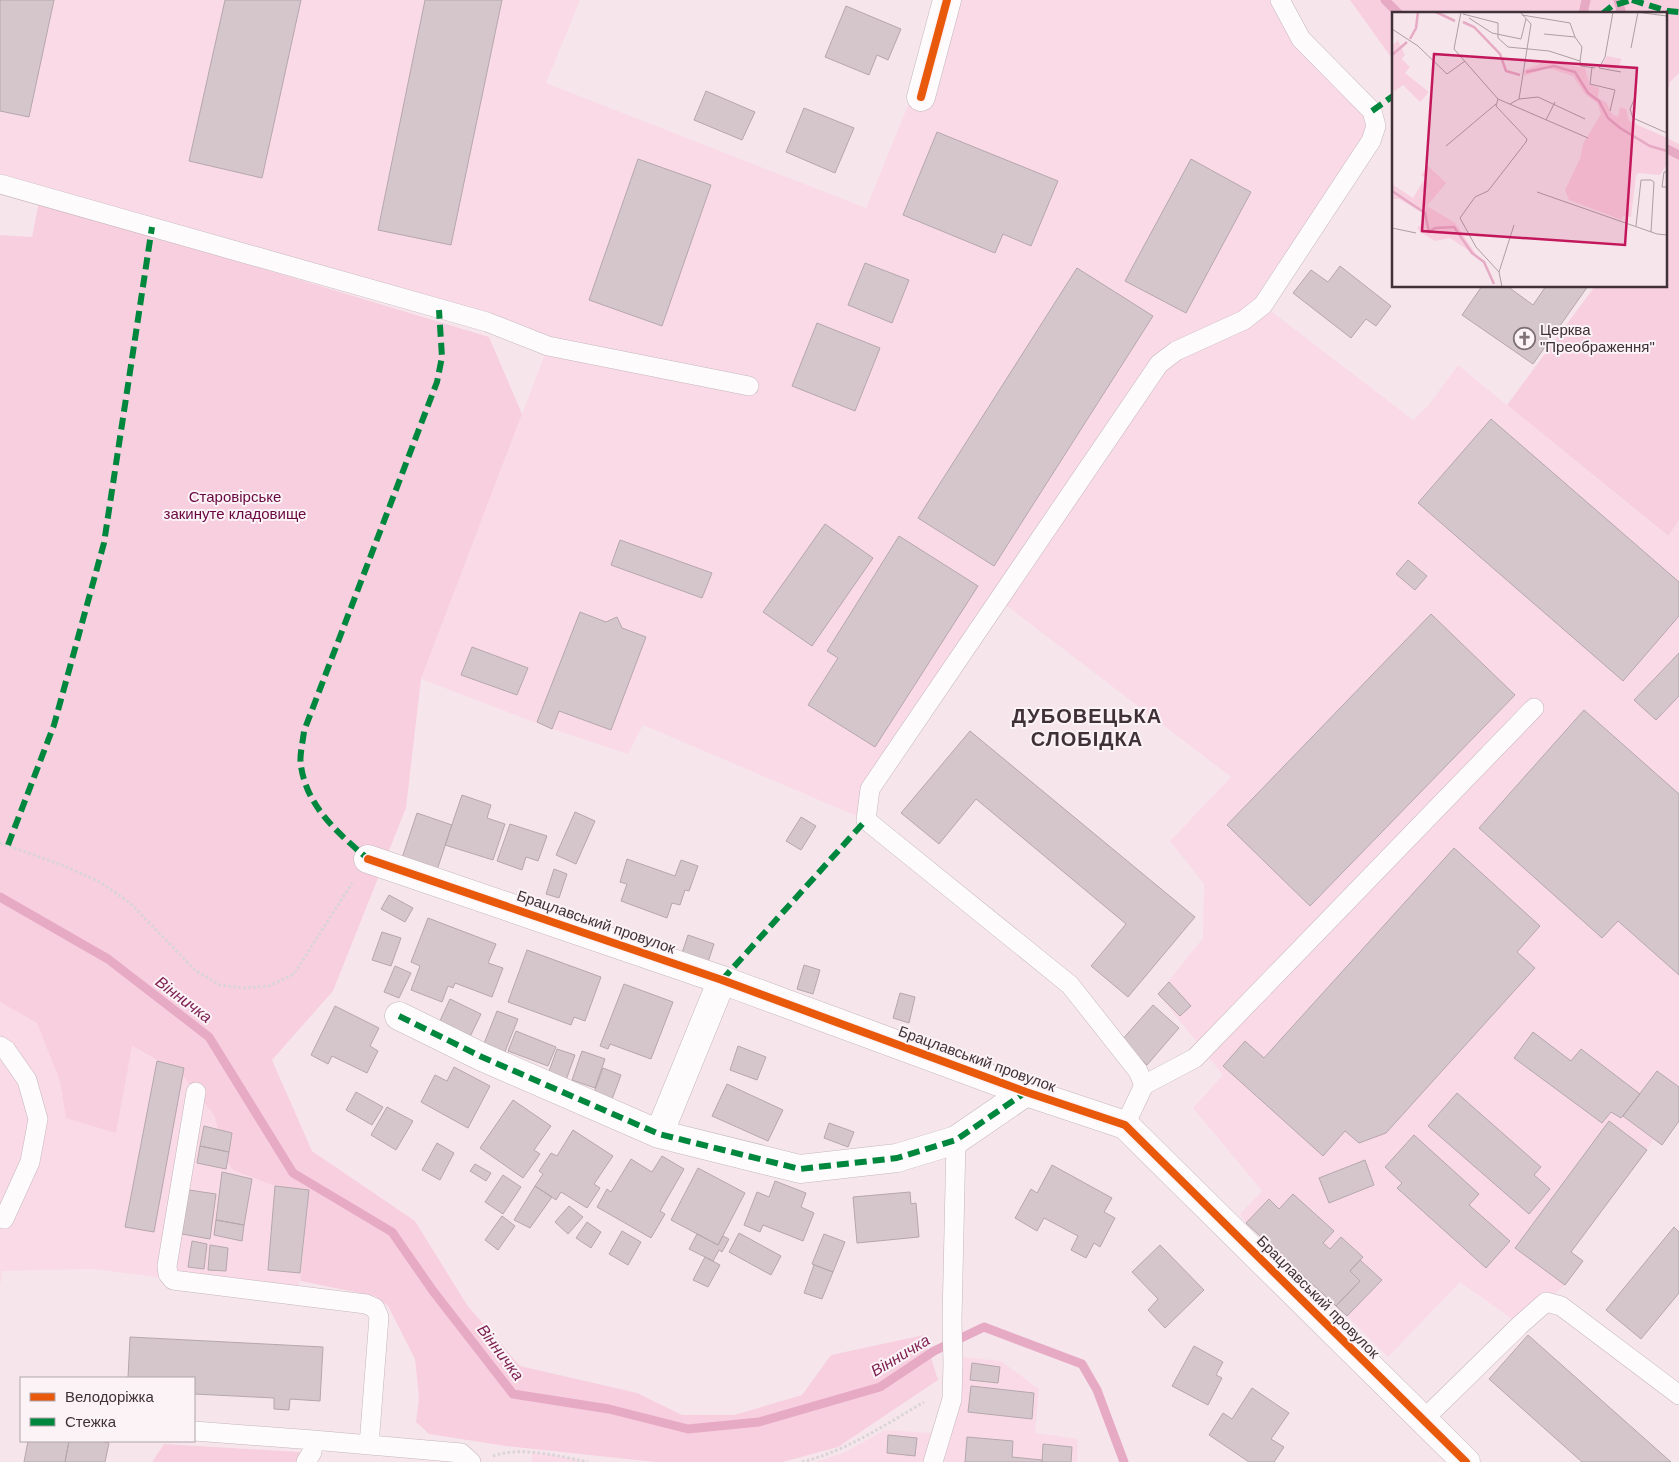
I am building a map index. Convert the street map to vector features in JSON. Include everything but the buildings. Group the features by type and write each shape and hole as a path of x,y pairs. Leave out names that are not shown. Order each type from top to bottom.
{"street":[{"path":"921,97 947,0"},
{"name":"Брацлавський провулок","path":"368,859 722,980 1026,1092 1125,1125 1466,1462"},
{"path":"659,1134 722,980"},
{"name":"Брацлавський провулок","path":"399,1016 482,1057 659,1134 800,1169 897,1158 956,1140 1026,1092"}],"lane":[{"path":"1144,1085 1138,1071 1070,985 866,820 870,789 1159,364 1176,351 1244,320 1263,305 1371,141 1376,126 1372,111 1301,39 1280,0"},
{"path":"0,184 488,322 548,346 749,386"},
{"path":"1125,1125 1144,1085 1195,1058 1534,708"},
{"path":"0,1046 6,1050 27,1080 38,1119 30,1162 4,1219"},
{"path":"196,1092 167,1266 168,1274 173,1280 366,1304 375,1308 379,1317 369,1445"},
{"path":"933,1462 952,1399 956,1140"},
{"path":"1423,1420 1546,1302 1561,1306 1679,1394"},
{"path":"195,1431 461,1453 471,1462"},
{"path":"306,1462 312,1452 312,1440"}],"path":[{"path":"0,842 62,865 100,882 130,903 196,972 220,985 243,988 269,986 294,974 368,859"},
{"path":"802,1462 820,1458 844,1448 952,1387"},
{"path":"490,1457 505,1452 548,1454 588,1462"}],"shaded area":[{"path":"0,0 580,0 546,83 866,208 909,103 921,97 947,0 1280,0 1376,126 1263,305 1413,420 1428,406 1458,365 1667,536 1679,519 1679,1121 1662,1145 1654,1139 1571,1252 1583,1261 1565,1285 1520,1325 1460,1282 1388,1357 1347,1316 1246,1223 1240,1214 1262,1191 1193,1108 1223,1075 1158,994 1203,938 1204,884 1170,841 1231,777 999,600 870,789 866,820 643,725 628,754 552,729 421,679 548,346 0,184"},
{"path":"0,943 139,1051 182,1075 214,1115 227,1161 309,1190 298,1295 93,1269 2,1271 0,1287"},
{"path":"962,1357 1001,1361 1039,1389 1035,1433 1078,1439 1077,1462 815,1462 843,1453 885,1430 947,1434"},
{"path":"532,1453 548,1454 588,1462 532,1462"}],"green space":[{"path":"1350,0 1679,0 1679,73 1670,82 1666,99 1666,12 1392,12 1392,59"},
{"path":"1666,128 1669,139 1679,144 1679,520 1668,536 1507,405 1594,288 1666,288"},
{"name":"Старовірське закинуте кладовище","path":"39,201 489,337 522,414 421,679 406,808 333,991 272,1060 312,1151 415,1221 467,1305 520,1366 637,1393 682,1415 734,1415 802,1395 831,1355 924,1335 938,1380 838,1447 783,1462 655,1462 506,1446 429,1434 416,1422 419,1398 415,1359 388,1306 375,1296 300,1281 309,1191 275,1186 233,1170 227,1161 214,1115 182,1075 132,1046 116,1133 66,1118 60,1081 37,1023 0,1002 0,235 32,237"},
{"path":"164,1444 300,1452 300,1460 299,1462 152,1462"}],"waterway":[{"path":"1385,0 1397,12"},
{"path":"1583,12 1586,0"},
{"path":"1618,0 1621,12"},
{"path":"1666,148 1679,155"},
{"name":"Вінничка","path":"0,897 108,959 209,1037 293,1173 392,1232 433,1291 513,1394 609,1409 688,1429 759,1422 880,1387 934,1351 984,1327 1082,1364 1097,1390 1124,1462"}],"marked path":[{"path":"1604,12 1612,6 1631,0"},
{"path":"1632,0 1668,11 1679,12"},
{"path":"1372,111 1392,97"},
{"path":"8,845 54,725 104,543 152,227"},
{"path":"372,860 368,859 335,829 317,807 304,781 301,753 304,731 437,382 442,357 439,310"},
{"path":"722,980 866,820"},
{"path":"399,1016 482,1057 659,1134 800,1169 897,1158 956,1140 1026,1092"}],"cycle path":[{"path":"921,97 947,0"},
{"path":"368,859 722,980 1026,1092 1125,1125 1466,1462"}],"place":[{"name":"Церква \"Преображення\"","path":"1524,339"}],"district":[{"name":"ДУБОВЕЦЬКА СЛОБІДКА","path":"1087,728"}]}
